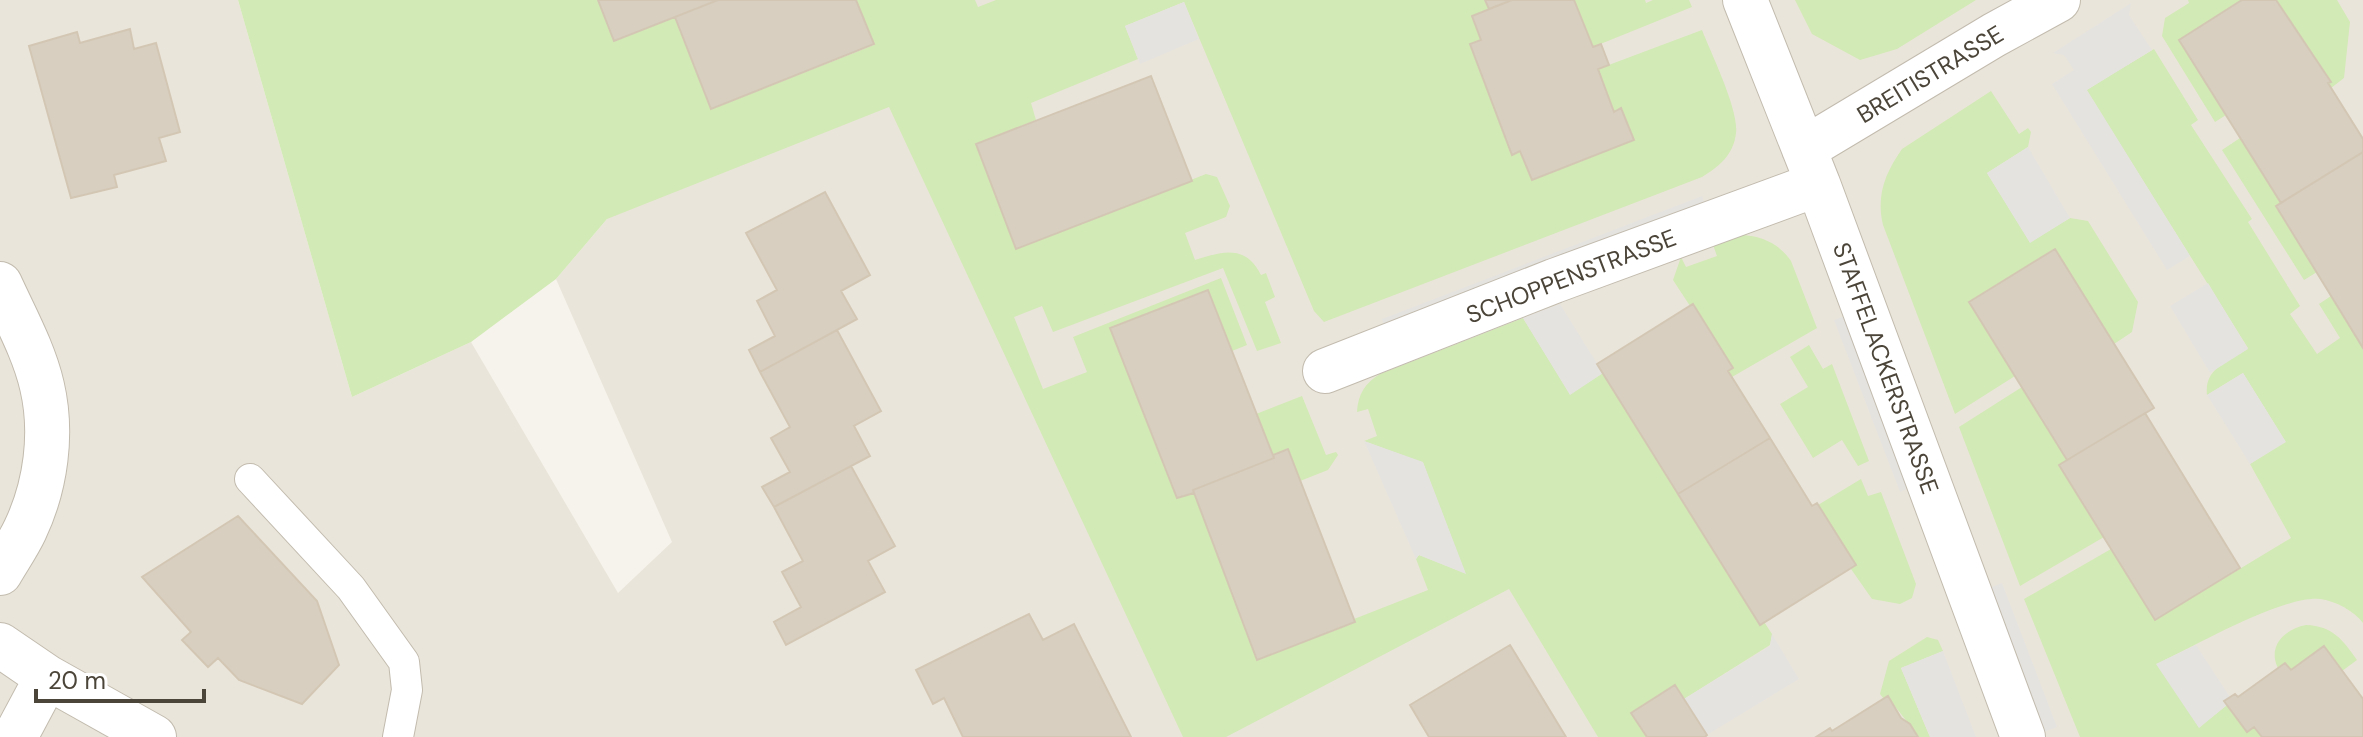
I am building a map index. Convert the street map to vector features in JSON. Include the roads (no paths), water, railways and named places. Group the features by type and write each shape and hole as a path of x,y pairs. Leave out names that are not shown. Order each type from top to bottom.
{"street":[{"name":"STAFFELACKERSTRASSE","path":"1745,0 1811,167 2023,737"},
{"name":"BREITISTRASSE","path":"1811,167 1994,35 2058,0"},
{"name":"SCHOPPENSTRASSE","path":"1325,371 1554,281 1811,167"},
{"path":"0,284 42,384 49,425 37,495 25,530 0,573"},
{"path":"0,645 47,677 154,737"},
{"path":"15,737 47,677"}],"lane":[{"path":"250,479 351,588 404,662 407,690 398,737"}]}
